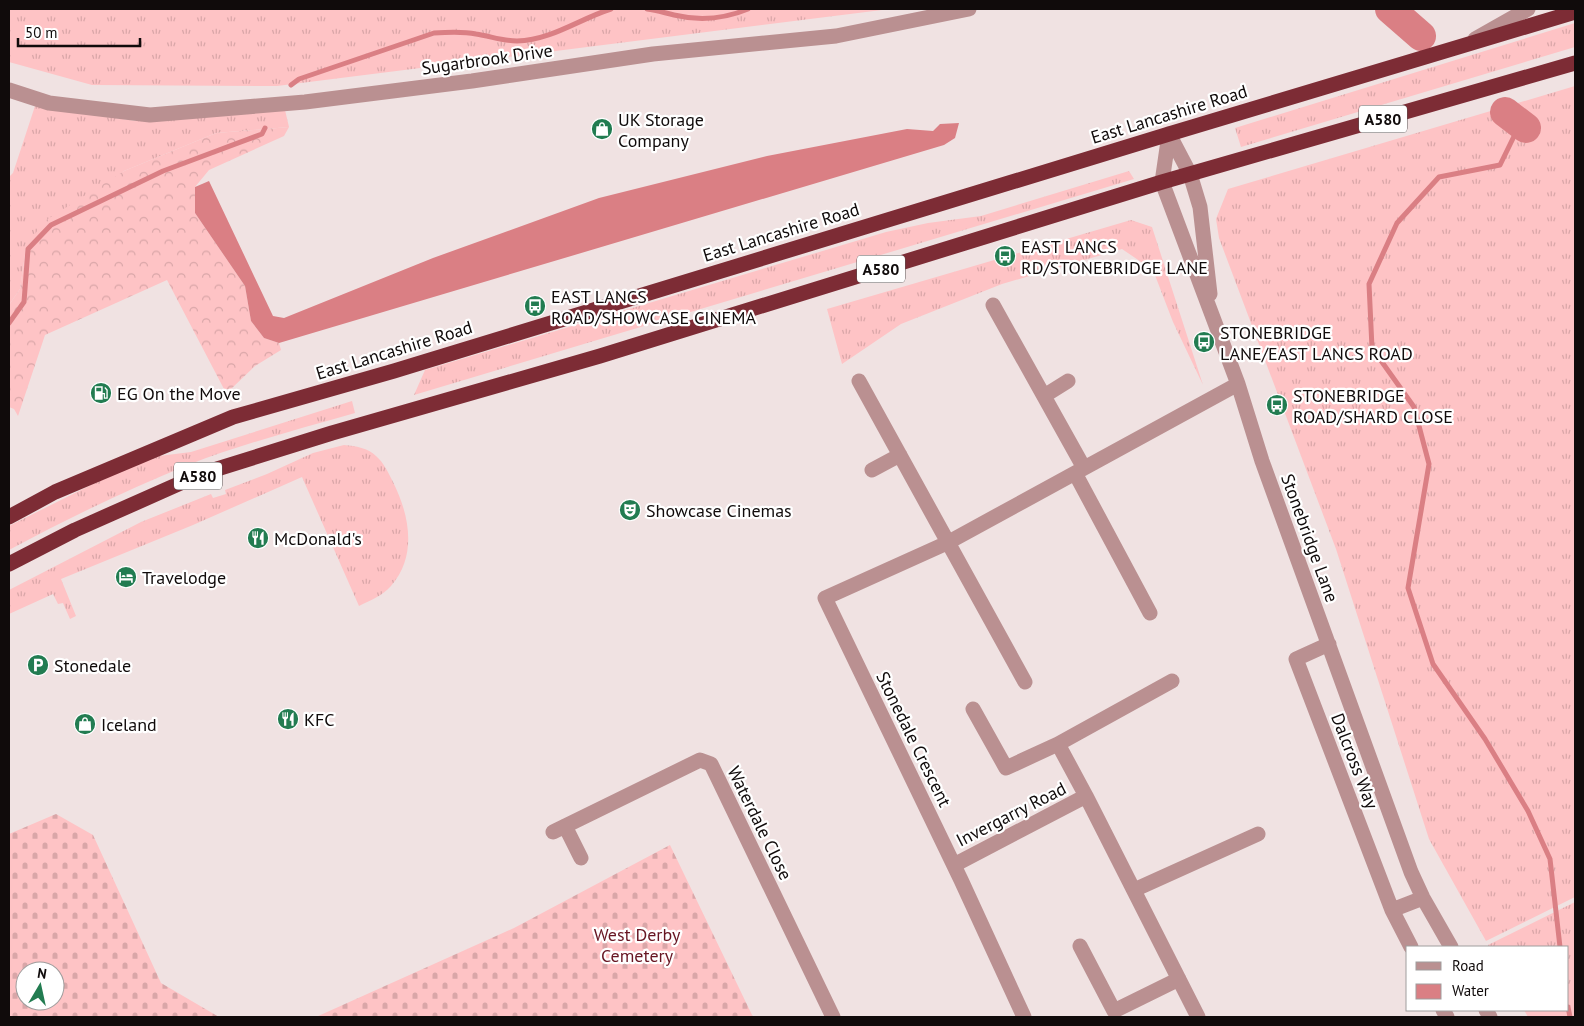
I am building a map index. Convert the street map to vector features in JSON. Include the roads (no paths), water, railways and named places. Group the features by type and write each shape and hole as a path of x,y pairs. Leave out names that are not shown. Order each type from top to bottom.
{"highway":[{"name":"East Lancashire Road","path":"9,517 55,492 233,417 394,371 1575,12"},
{"name":"A580","path":"9,564 75,530 201,474 332,432 610,354 1162,182 1575,62"}],"street":[{"name":"Sugarbrook Drive","path":"9,90 49,102 150,115 305,102 472,81 653,54 836,36 969,9"},
{"path":"1467,44 1528,9"},
{"path":"1169,134 1190,174 1200,207 1213,318"},
{"name":"Stonebridge Lane","path":"1169,134 1162,182 1238,384 1262,461 1411,872 1450,946"},
{"path":"993,305 1044,396 1150,613"},
{"path":"859,381 1025,682"},
{"path":"1044,396 1068,381"},
{"name":"Stonedale Crescent","path":"1024,1017 954,865 825,598 947,543 1238,384"},
{"path":"872,470 900,455"},
{"name":"Dalcross Way","path":"1328,644 1296,659 1392,910 1410,946"},
{"path":"973,708 1006,768 1058,744 1172,682"},
{"name":"Invergarry Road","path":"1058,744 1198,1017"},
{"name":"Waterdale Close","path":"581,858 559,829 700,760 711,764 833,1017"},
{"name":"Invergarry Road","path":"954,865 1086,796"},
{"path":"1134,890 1258,834"},
{"path":"1392,910 1424,898"},
{"path":"1080,946 1114,1011 1179,979"}],"water":[{"path":"959,123 955,138 944,145 279,343 264,338 251,321 245,286 195,213 195,187 209,181 273,316 284,318 433,258 599,198 767,156 907,129 933,131 940,124"}],"waterway":[{"path":"291,85 299,79 434,33 466,32 506,40 530,40 554,33 611,9"},
{"path":"647,9 683,17 702,18 721,17 748,9"},
{"path":"1390,9 1421,36"},
{"path":"1505,112 1526,128"},
{"path":"1520,124 1500,165 1439,177 1397,223 1369,284 1372,348 1414,407 1429,464 1408,588 1433,664 1485,739 1528,811 1550,859 1560,946"},
{"path":"9,323 24,302 28,249 51,225 163,171 262,134 265,128"},
{"path":"1569,1011 1570,1017"}],"place":[{"name":"UK Storage Company","path":"602,129"},
{"name":"EAST LANCS RD/STONEBRIDGE LANE","path":"1005,256"},
{"name":"EAST LANCS ROAD/SHOWCASE CINEMA","path":"535,306"},
{"name":"STONEBRIDGE LANE/EAST LANCS ROAD","path":"1204,342"},
{"name":"EG On the Move","path":"101,393"},
{"name":"STONEBRIDGE ROAD/SHARD CLOSE","path":"1277,405"},
{"name":"Showcase Cinemas","path":"630,510"},
{"name":"McDonald's","path":"258,538"},
{"name":"Travelodge","path":"126,577"},
{"name":"Stonedale","path":"38,665"},
{"name":"KFC","path":"288,719"},
{"name":"Iceland","path":"85,724"}],"park label":[{"name":"West Derby Cemetery","path":"637,944"}]}
